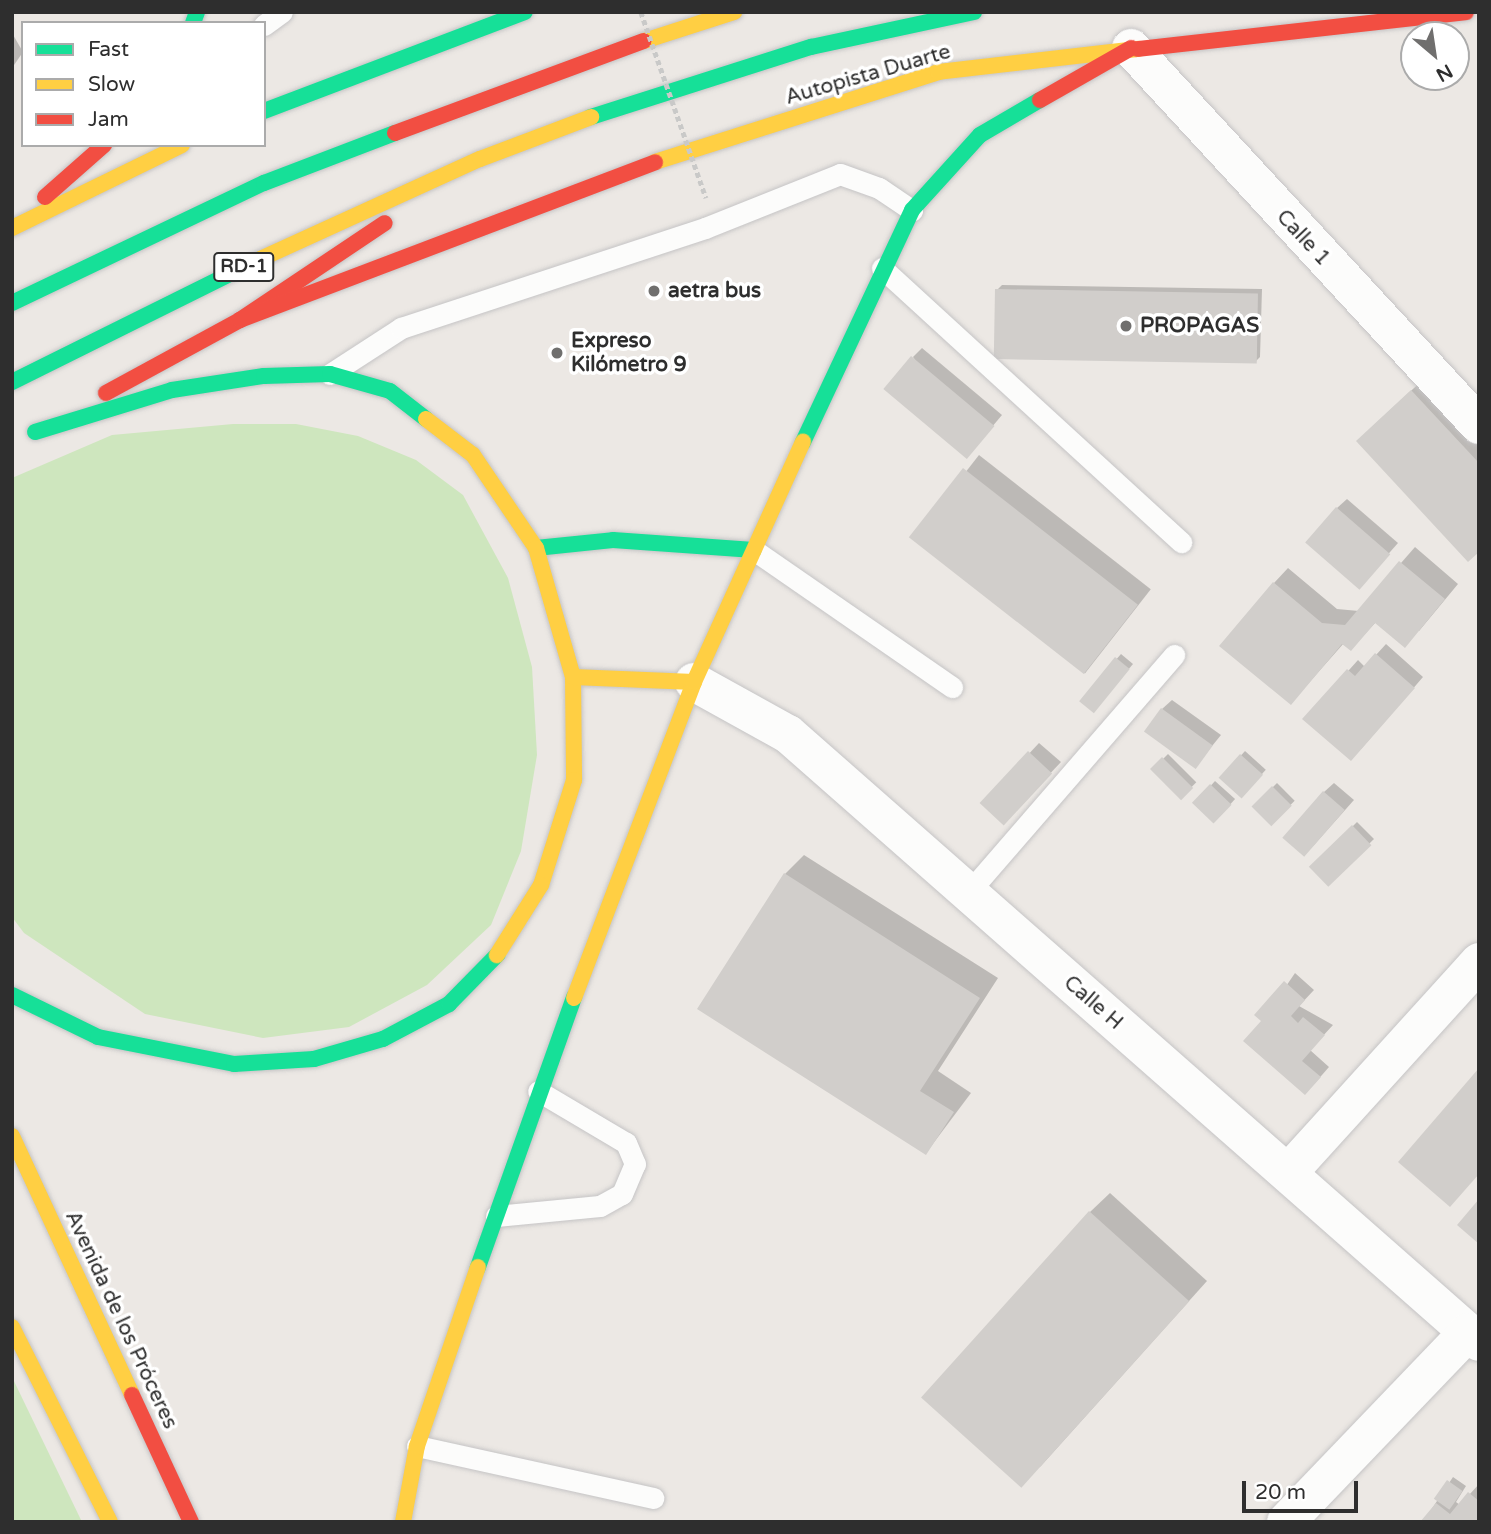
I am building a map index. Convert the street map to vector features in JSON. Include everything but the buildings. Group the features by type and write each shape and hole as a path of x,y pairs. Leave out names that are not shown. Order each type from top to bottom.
{"main road":[{"path":"266,110 525,12"},
{"path":"12,303 264,183 457,108 734,12"},
{"name":"Autopista Duarte","path":"480,159 637,100 811,47 974,12"},
{"name":"Autopista Duarte","path":"240,320 385,260 649,164 938,72 1467,12"},
{"path":"403,1522 417,1446 538,1091 694,682 882,268 912,209 980,135 1131,48"},
{"path":"12,227 102,147"},
{"path":"12,227 178,147"},
{"path":"12,444 240,320 480,159"},
{"name":"RD-1","path":"12,382 139,315 480,159"},
{"path":"12,995 98,1037 233,1064 326,1055 383,1039 449,1004 506,946 541,885 563,829 574,780 573,677 536,548 505,495 449,433 390,391 330,374 172,390 35,432"},
{"path":"536,548 626,540 754,550"},
{"path":"573,677 694,682"},
{"name":"Avenida de los Próceres","path":"12,1136 191,1522"},
{"path":"12,1327 110,1522"}],"street":[{"path":"1467,12 1479,24"},
{"name":"Calle 1","path":"1131,48 1479,425"},
{"name":"Calle H","path":"694,682 788,734 1473,1337"},
{"path":"1288,1173 1479,962"},
{"path":"1286,1522 1473,1337"},
{"path":"1320,1522 1335,1471"}],"lane":[{"path":"266,23 282,12"},
{"path":"330,374 401,328 705,228 840,174 879,188 912,209"},
{"path":"882,268 1181,542"},
{"path":"754,550 951,687"},
{"path":"968,893 1174,656"},
{"path":"496,1216 600,1206 622,1194 635,1164 626,1143 538,1091"},
{"path":"417,1446 653,1498"}],"path":[{"path":"641,12 705,198"}],"green space":[{"path":"233,424 296,424 358,436 416,460 463,495 508,578 532,667 537,755 521,851 491,925 427,985 349,1027 263,1038 145,1014 24,933 12,917 12,478 112,435"},
{"path":"12,1377 82,1522 12,1522"}],"traffic: fast":[{"path":"194,21 197,12"},
{"path":"266,110 525,12"},
{"path":"591,117 811,47 974,12"},
{"path":"803,442 912,210 980,135 1040,100"},
{"path":"12,303 264,183 395,133"},
{"path":"12,382 258,260"},
{"path":"35,432 172,390 264,376 330,374 390,391 426,419"},
{"path":"536,548 613,540 754,550"},
{"path":"12,995 98,1037 234,1064 314,1059 383,1039 449,1004 497,955"},
{"path":"478,1267 574,998"}],"traffic: slow":[{"path":"644,41 734,12"},
{"path":"655,162 938,72 1138,49"},
{"path":"258,260 480,159 591,117"},
{"path":"12,228 178,147"},
{"path":"426,419 473,455 536,548 573,677 574,780 541,885 497,955"},
{"path":"574,998 694,682 803,442"},
{"path":"573,677 694,682"},
{"path":"12,1136 132,1395"},
{"path":"403,1522 417,1446 478,1267"},
{"path":"12,1327 110,1522"}],"traffic: jam":[{"path":"1138,49 1466,12"},
{"path":"395,133 644,41"},
{"path":"1040,100 1131,48"},
{"path":"45,197 102,147"},
{"path":"106,393 240,320 655,162"},
{"path":"240,320 385,223"},
{"path":"132,1395 191,1522"}],"place":[{"name":"aetra bus","path":"654,291"},
{"name":"PROPAGAS","path":"1126,326"},
{"name":"Expreso Kilómetro 9","path":"557,353"}]}
